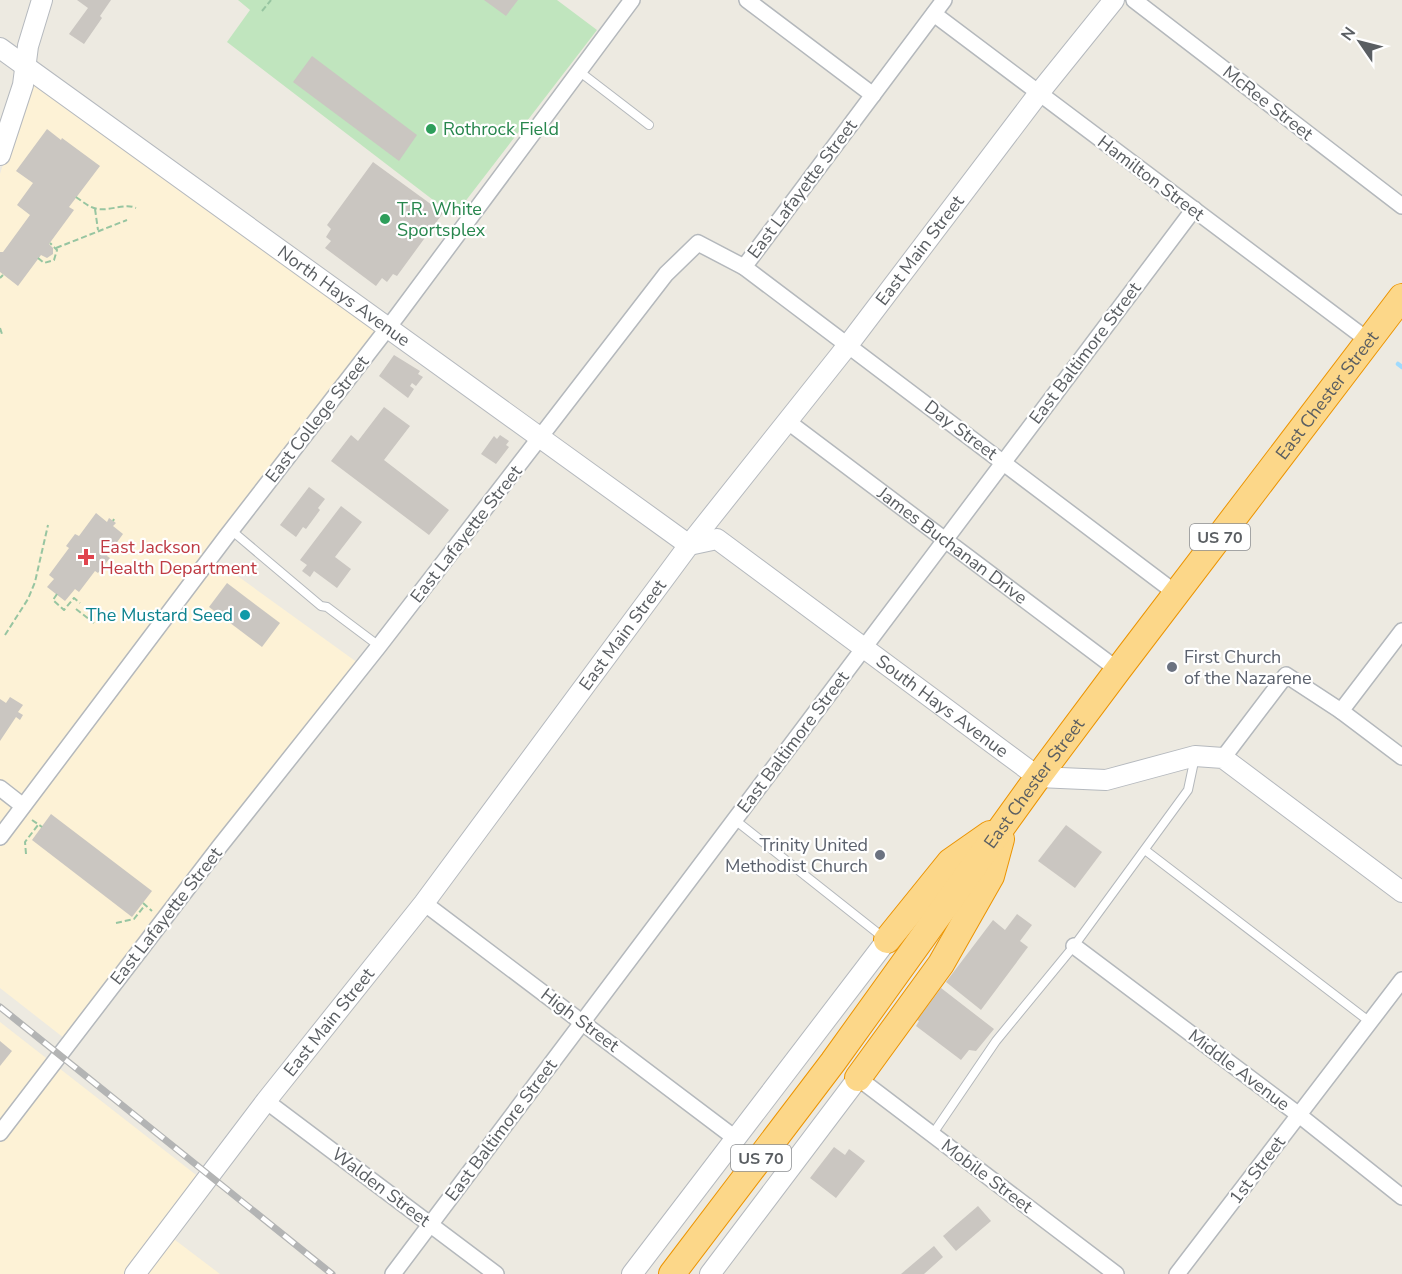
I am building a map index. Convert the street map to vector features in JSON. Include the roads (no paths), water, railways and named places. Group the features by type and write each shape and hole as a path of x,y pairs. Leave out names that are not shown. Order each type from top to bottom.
{"highway":[{"name":"East Chester Street","path":"672,1274 848,1041 1038,777 1402,297"},
{"path":"887,940 950,862 1005,824"},
{"path":"858,1078 946,954 991,876 1005,824"}],"street":[{"path":"2,143 23,85 28,46 42,0"},
{"name":"East College Street","path":"0,837 26,812 231,530 387,329 632,0"},
{"path":"747,0 873,95"},
{"name":"East Lafayette Street","path":"0,1133 220,846 379,646 666,274 699,243 744,267 944,0"},
{"name":"East Main Street","path":"135,1274 266,1101 424,903 689,545 848,345 1039,93 1114,0"},
{"name":"McRee Street","path":"1134,0 1402,206"},
{"name":"Hamilton Street","path":"934,14 1369,341"},
{"name":"North Hays Avenue","path":"0,48 689,545"},
{"name":"East Baltimore Street","path":"393,1274 1194,210"},
{"name":"Day Street","path":"744,267 1178,594"},
{"name":"James Buchanan Drive","path":"787,421 1118,670"},
{"name":"South Hays Avenue","path":"689,545 717,539 1038,777"},
{"path":"1341,711 1402,631"},
{"path":"1223,758 1286,675 1341,711 1402,757"},
{"path":"1038,777 1106,780 1195,756 1223,758 1402,892"},
{"path":"0,788 26,812"},
{"name":"High Street","path":"424,903 735,1138"},
{"path":"632,1274 887,940"},
{"name":"Middle Avenue","path":"1074,946 1299,1115 1402,1197"},
{"name":"1st Street","path":"1177,1274 1402,980"},
{"path":"710,1274 858,1078"},
{"name":"Mobile Street","path":"858,1078 1116,1274"},
{"name":"Walden Street","path":"266,1101 496,1274"}],"lane":[{"path":"580,72 649,125"},
{"path":"231,530 321,606 327,607 379,646"},
{"path":"932,1134 996,1041 1074,946 1188,790 1195,756"},
{"path":"735,820 887,940"},
{"path":"1145,850 1370,1022"}],"waterway":[{"path":"1398,364 1402,367"}],"railway":[{"path":"0,1007 332,1274"}],"place":[{"name":"Rothrock Field","path":"431,129"},
{"name":"T.R. White Sportsplex","path":"385,219"},
{"name":"East Jackson Health Department","path":"86,557"},
{"name":"The Mustard Seed","path":"245,615"},
{"name":"First Church of the Nazarene","path":"1172,667"},
{"name":"Trinity United Methodist Church","path":"880,855"}]}
